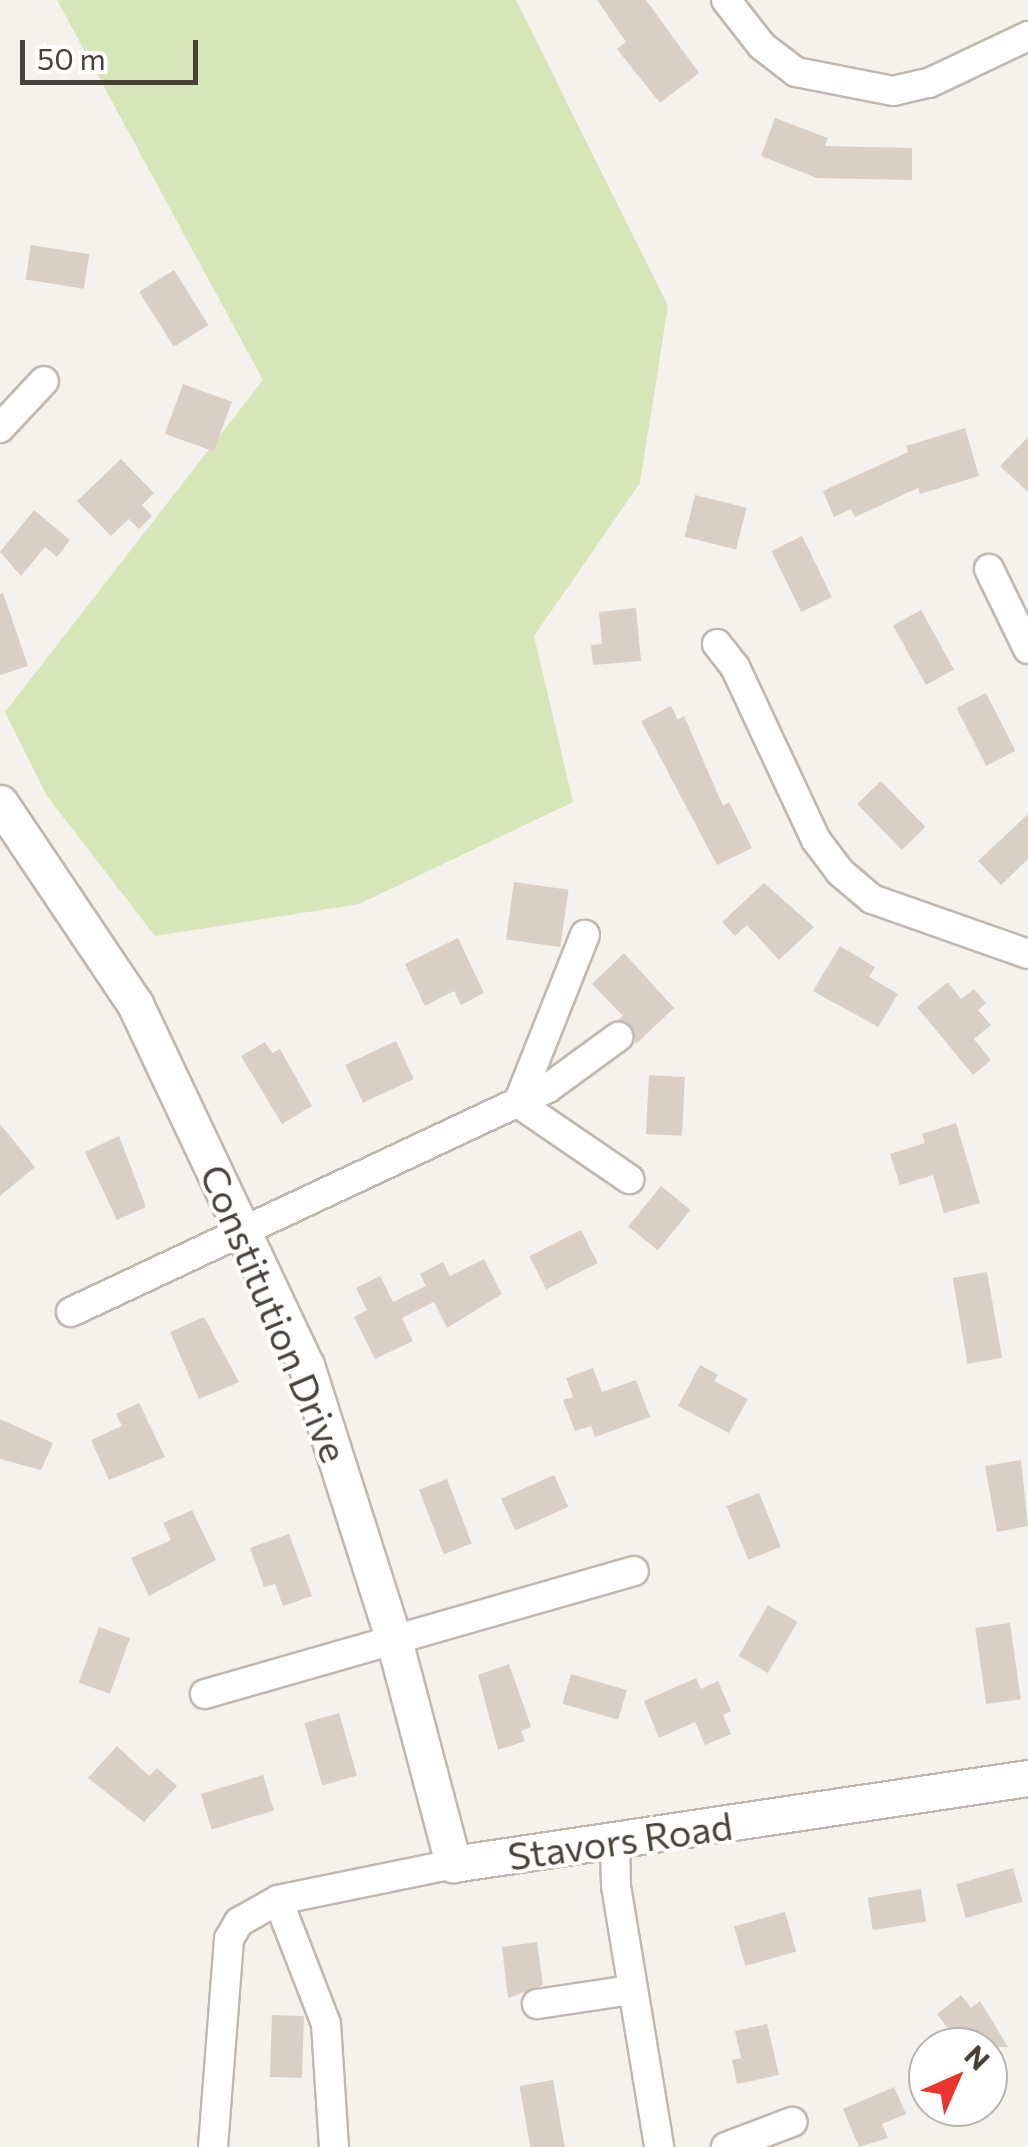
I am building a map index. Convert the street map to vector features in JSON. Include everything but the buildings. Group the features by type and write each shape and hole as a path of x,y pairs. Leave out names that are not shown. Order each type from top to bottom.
{"street":[{"path":"726,0 762,46 796,72 893,91 929,83 1028,36"},
{"path":"0,428 44,380"},
{"path":"989,569 1028,649"},
{"path":"717,644 735,667 816,840 840,872 872,899 1028,954"},
{"name":"Constitution Drive","path":"0,803 135,1004 244,1234 327,1422 394,1640 453,1864"},
{"path":"518,1103 585,934"},
{"path":"70,1312 518,1103 618,1036"},
{"path":"518,1103 629,1179"},
{"path":"205,1694 634,1570"},
{"name":"Stavors Road","path":"213,2147 229,1939 255,1910 278,1900 453,1864 1028,1778"},
{"path":"616,1840 631,1990 658,2147"},
{"path":"278,1900 326,2024 334,2147"},
{"path":"537,2004 631,1990"},
{"path":"726,2147 792,2122"}],"green space":[{"path":"57,0 516,0 668,306 640,483 534,636 573,802 359,904 155,936 47,796 5,712 263,380"}]}
